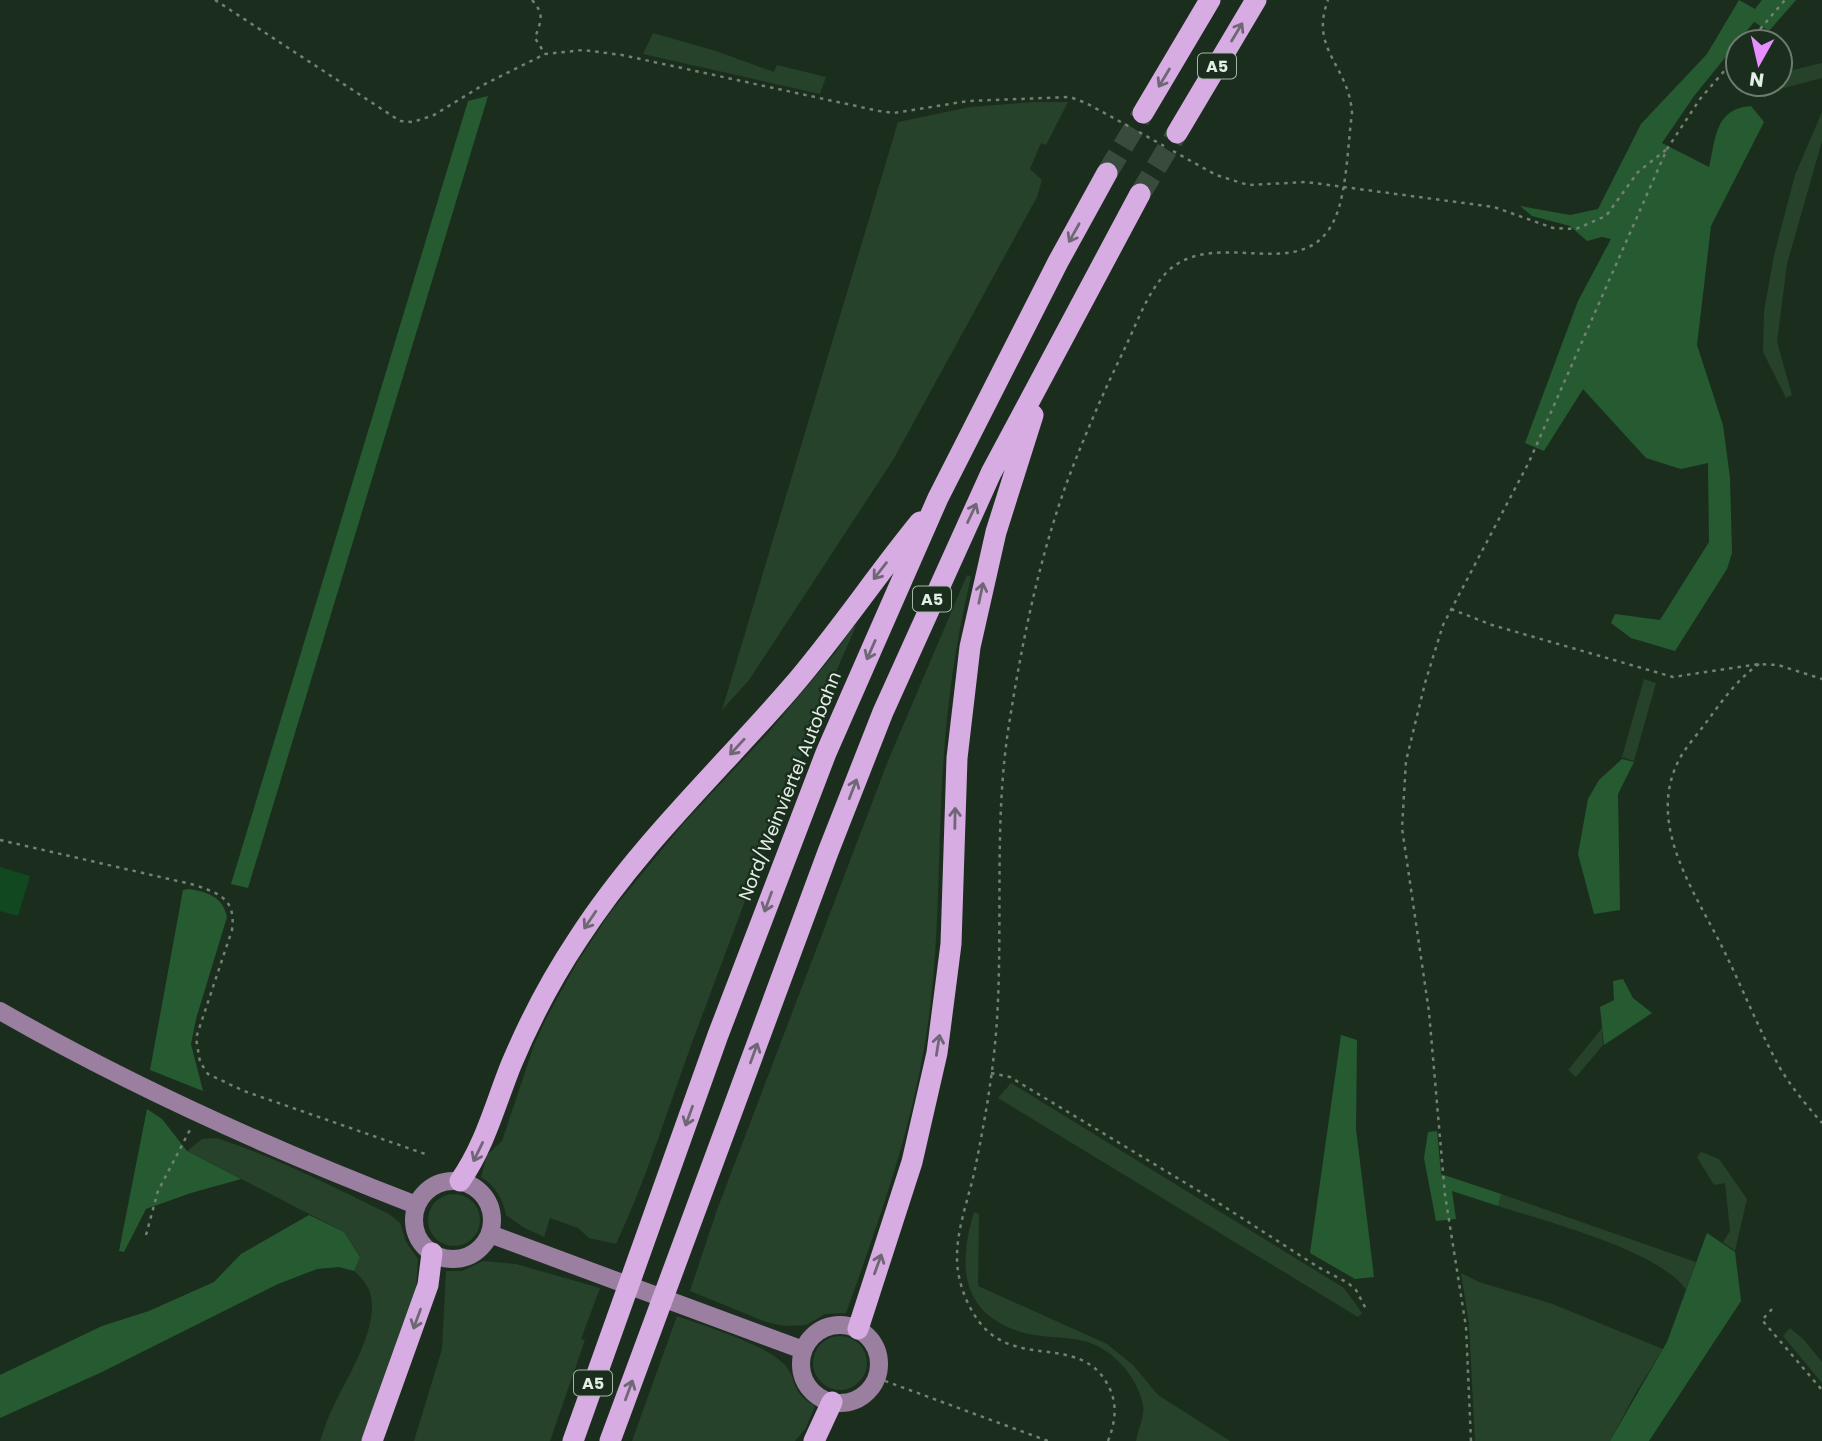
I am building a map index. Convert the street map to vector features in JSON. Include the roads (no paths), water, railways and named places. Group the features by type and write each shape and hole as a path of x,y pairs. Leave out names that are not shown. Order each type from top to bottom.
{"highway":[{"name":"A5","path":"1143,113 1210,0"},
{"name":"A5","path":"1177,133 1256,0"},
{"name":"Nord/Weinviertel Autobahn","path":"573,1441 791,838 826,753 939,498 1058,262 1108,173"},
{"name":"A5","path":"610,1441 828,852 883,712 979,498 1140,194"},
{"path":"858,1329 912,1162 937,1053 951,944 958,737 978,606 1009,488 1055,354"},
{"path":"460,1181 479,1152 512,1064 540,1004 599,907 668,822 791,689 875,577 939,498"},
{"path":"372,1441 428,1285 432,1253"},
{"path":"814,1441 832,1402"}],"main road":[{"path":"0,1011 106,1069 199,1115 416,1205"},
{"path":"450,1180 460,1181 471,1185 487,1200 492,1223 490,1234 484,1244 466,1257 443,1258 432,1253 417,1236 414,1225 416,1205 430,1188 450,1180"},
{"path":"490,1234 803,1350"},
{"path":"846,1325 858,1329 867,1335 878,1355 877,1378 863,1395 843,1403 832,1402 814,1393 808,1386 801,1367 803,1350 813,1335 823,1328 846,1325"}],"tunnel":[{"path":"1107,173 1143,113"},
{"path":"1140,194 1177,133"}]}
